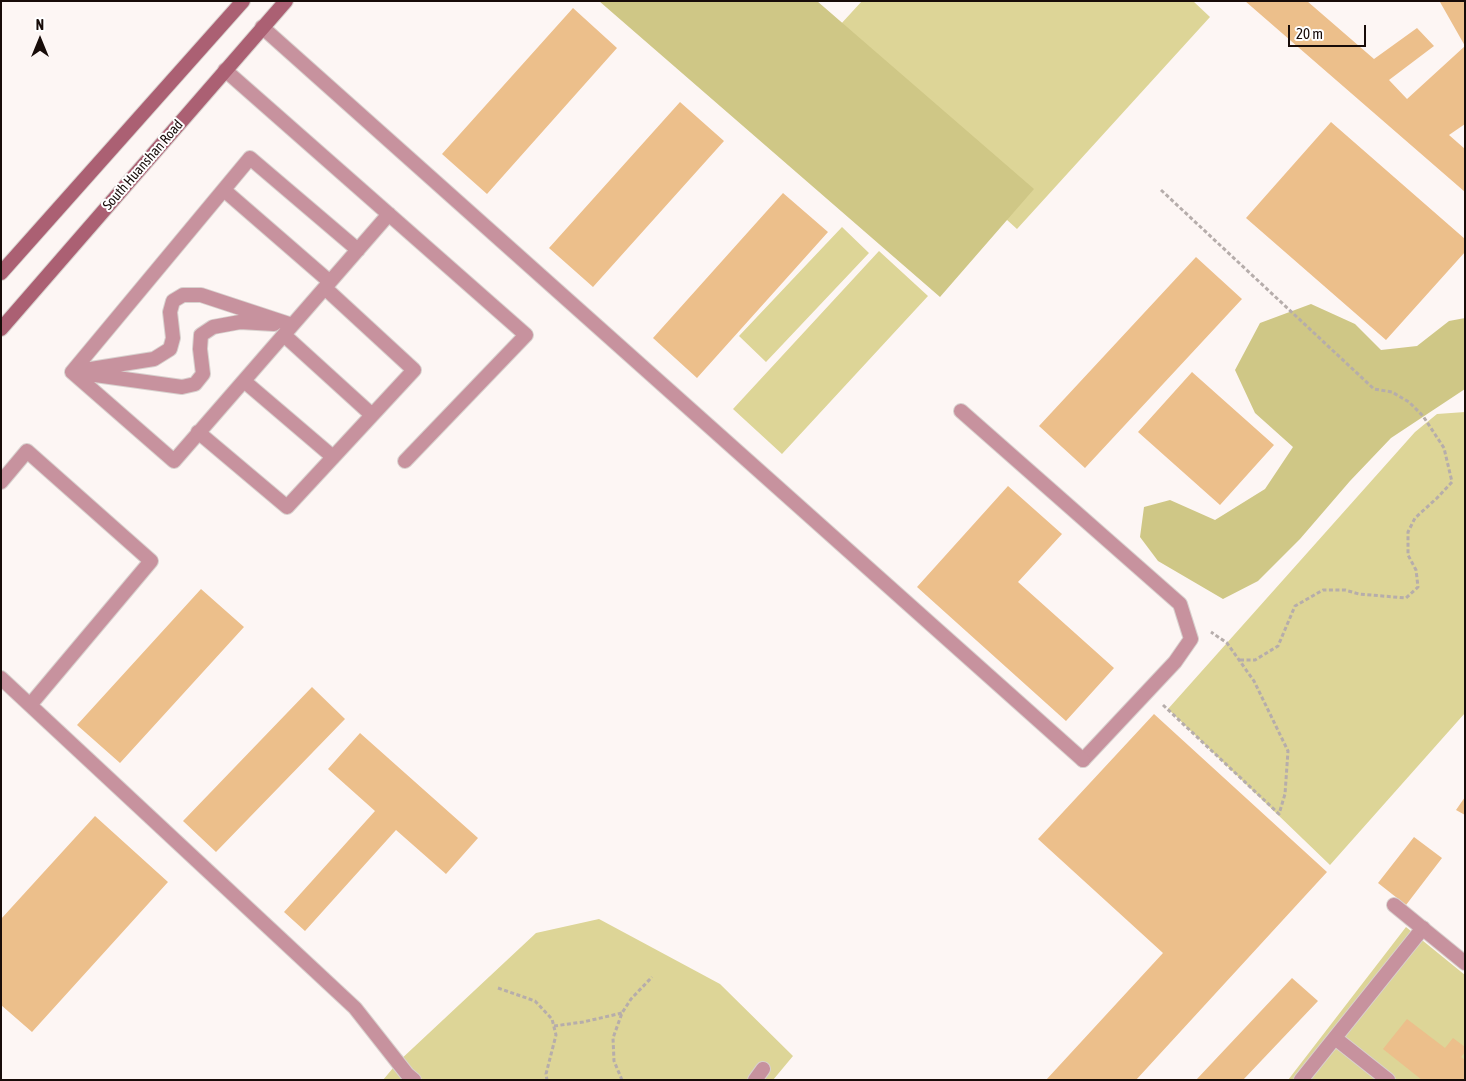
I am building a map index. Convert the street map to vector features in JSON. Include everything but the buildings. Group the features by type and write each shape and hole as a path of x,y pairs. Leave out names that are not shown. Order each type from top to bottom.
{"main road":[{"path":"1,273 243,1"},
{"name":"South Huanshan Road","path":"1,329 286,1"}],"street":[{"path":"262,27 1083,760 1175,662 1191,639 1180,604 961,411"},
{"path":"225,70 526,335 405,461"},
{"path":"72,372 250,158 358,250"},
{"path":"198,432 286,507 414,370 327,285 224,190"},
{"path":"72,372 174,461 389,214"},
{"path":"72,372 154,359 170,349 173,338 170,312 173,301 183,295 201,295 288,330 372,415"},
{"path":"72,372 182,387 195,384 203,374 200,349 201,335 213,327 240,322 288,330"},
{"path":"244,380 333,457"},
{"path":"1,482 27,450 151,561 30,705"},
{"path":"1,678 355,1008 407,1074 414,1080"},
{"path":"1394,905 1465,963"},
{"path":"1301,1080 1422,928"},
{"path":"1335,1038 1388,1080"}],"path":[{"path":"1161,190 1374,389 1392,392 1408,402 1422,416 1444,448 1452,482 1415,518 1408,532 1408,555 1416,570 1418,587 1406,598 1359,594 1345,590 1323,590 1295,606 1278,646 1255,660 1238,660"},
{"path":"1148,691 1279,814 1285,794 1288,751 1254,681 1226,643 1182,612"},
{"path":"622,1080 614,1061 613,1038 622,1013 652,977"},
{"path":"498,988 535,1001 552,1018 556,1035 546,1074 547,1080"},
{"path":"554,1026 583,1022 622,1013"}],"shaded area":[{"path":"599,1 817,1 1034,189 940,297"},
{"path":"862,1 1193,1 1210,17 1017,229 818,49"},
{"path":"842,227 869,253 766,362 739,336"},
{"path":"879,251 928,296 782,454 733,409"},
{"path":"1311,304 1355,324 1381,350 1417,346 1449,321 1465,318 1465,389 1391,438 1350,481 1300,539 1258,581 1223,599 1158,561 1140,537 1144,507 1170,500 1215,520 1265,489 1293,447 1255,413 1235,370 1260,323"},
{"path":"1465,412 1465,713 1330,865 1168,709 1415,432 1437,414"},
{"path":"599,919 720,984 793,1056 773,1080 383,1080 398,1062 536,933"},
{"path":"1406,927 1465,975 1465,1080 1288,1080"}]}
